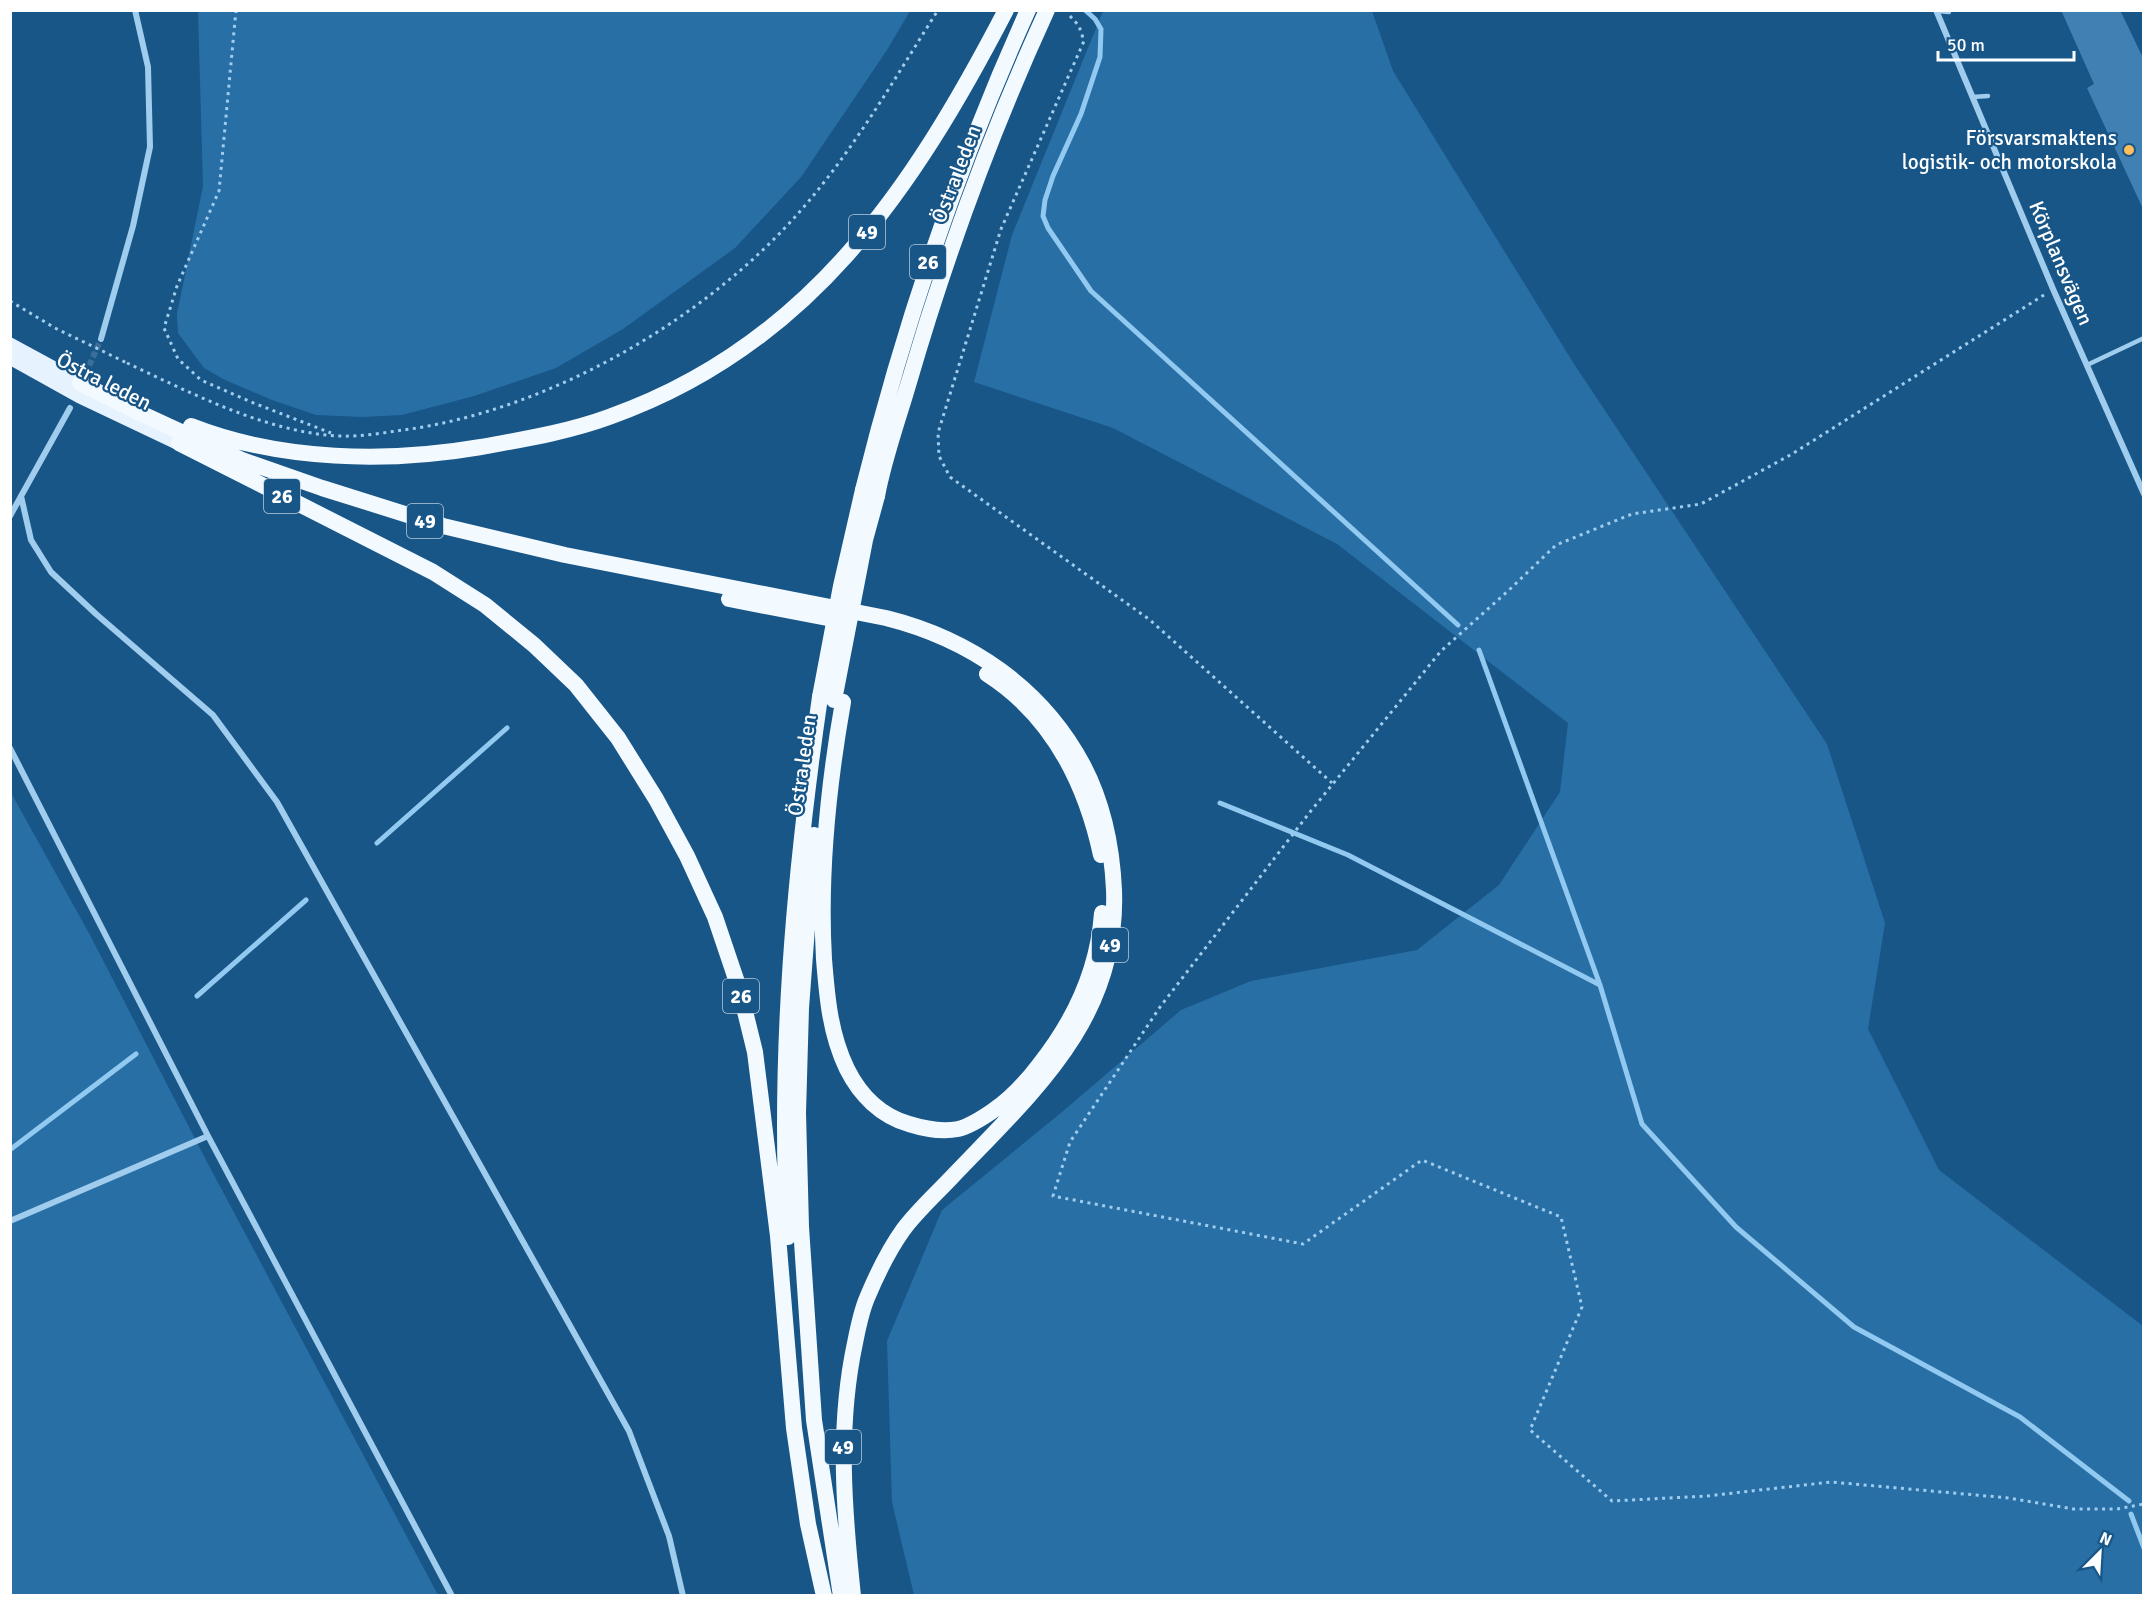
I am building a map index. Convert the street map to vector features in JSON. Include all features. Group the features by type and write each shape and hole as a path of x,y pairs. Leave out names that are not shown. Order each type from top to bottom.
{"highway":[{"name":"49","path":"80,382 229,440 248,445 338,455 400,457 442,454 548,435 609,417 662,396 756,341 799,305 840,263 876,222 906,181 947,118 1006,10"},
{"name":"26","path":"1022,45 1028,10"},
{"name":"26","path":"821,1578 798,1382 788,1232 785,1144 789,984 795,891 806,796 832,700 843,577 870,493 882,411 905,332 940,225 980,121 1022,45 1047,10"},
{"name":"49","path":"80,382 194,439 242,459 310,484 443,526 565,555 886,618 937,634 976,654 1012,678 1044,708 1075,749 1094,786 1103,814 1113,863 1114,904 1111,940 1102,976 1085,1018 1056,1065 904,1229 884,1260 866,1301 850,1365 843,1446 853,1596"},
{"name":"49","path":"179,443 258,476 376,517 453,539 532,559 906,635 966,660 1017,697 1054,739 1083,790 1095,827 1102,861 1101,928 1093,967 1081,998 1054,1046 1024,1085 1006,1102 980,1120 959,1129 934,1130 915,1126 896,1120 878,1109 861,1092 848,1071 832,1030 823,938 823,875 832,700 873,542 870,493"},
{"name":"26","path":"179,443 423,568 485,605 534,645 576,685 618,738 656,799 687,856 715,917 740,991 754,1052 778,1236 794,1428 808,1524 825,1596"},
{"name":"Östra leden","path":"832,700 814,835 801,1008 798,1113 801,1236 814,1420 841,1596"}],"main road":[{"name":"Östra leden","path":"10,345 80,382"},
{"name":"Östra leden","path":"10,357 72,391 179,443"}],"street":[{"path":"101,339 134,226 150,147 148,67 135,10"},
{"name":"Körplansvägen","path":"1936,11 2053,289 2144,494"},
{"path":"10,516 70,408"},
{"path":"21,496 31,540 51,572 213,715 277,802 629,1431 669,1536 683,1596"},
{"path":"10,748 208,1136 452,1596"},
{"path":"10,1221 208,1136"}],"lane":[{"path":"1936,11 1949,12"},
{"path":"1972,97 1988,96"},
{"path":"2086,364 2144,338"}],"path":[{"path":"236,10 219,191 177,286 164,328 178,359 201,380 338,436"},
{"path":"10,302 55,328 177,386 268,423 296,430 338,436 371,435 428,427 485,413 559,385 616,357 669,325 765,249 802,210 846,153 938,10"},
{"path":"1070,16 1079,26 1084,41 1001,229 938,433 939,456 950,477 1150,620 1332,783"},
{"path":"2053,289 1792,453 1701,504 1632,514 1556,545 1441,651 1332,783 1160,1007 1070,1142 1053,1196 1303,1244 1422,1160 1561,1217 1582,1307 1530,1430 1612,1501 1707,1496 1831,1482 2009,1498 2073,1509 2117,1509 2144,1504"}],"shaded area":[{"path":"198,10 910,11 887,50 801,177 735,248 623,329 556,368 474,396 402,415 363,417 316,415 225,380 204,368 178,333 177,314 203,186"},
{"path":"1103,11 1372,11 1393,71 1574,364 1827,744 1885,923 1868,1029 1939,1170 2143,1326 2143,1595 914,1595 892,1502 887,1341 942,1210 1062,1112 1181,1010 1251,981 1417,950 1499,885 1560,792 1568,723 1337,544 1113,428 974,382 1012,235"},
{"path":"10,791 90,935 207,1162 438,1595 11,1595"}],"building":[{"name":"Försvarsmaktens logistik- och motorskola","path":"2061,10 2120,10 2144,60 2144,211 2087,88 2094,84"}],"waterway":[{"path":"1085,10 1095,19 1101,29 1100,57 1081,114 1053,176 1045,200 1043,216 1048,228 1091,291 1458,625"},
{"path":"1479,650 1600,985 1642,1124 1736,1227 1854,1327 2020,1417 2129,1501"},
{"path":"377,843 507,728"},
{"path":"1220,803 1348,855 1600,985"},
{"path":"197,996 306,900"},
{"path":"11,1149 136,1054"},
{"path":"2131,1514 2144,1548"}],"tunnel":[{"path":"82,382 101,339"}],"place":[{"name":"Försvarsmaktens logistik- och motorskola","path":"2129,150"}]}
